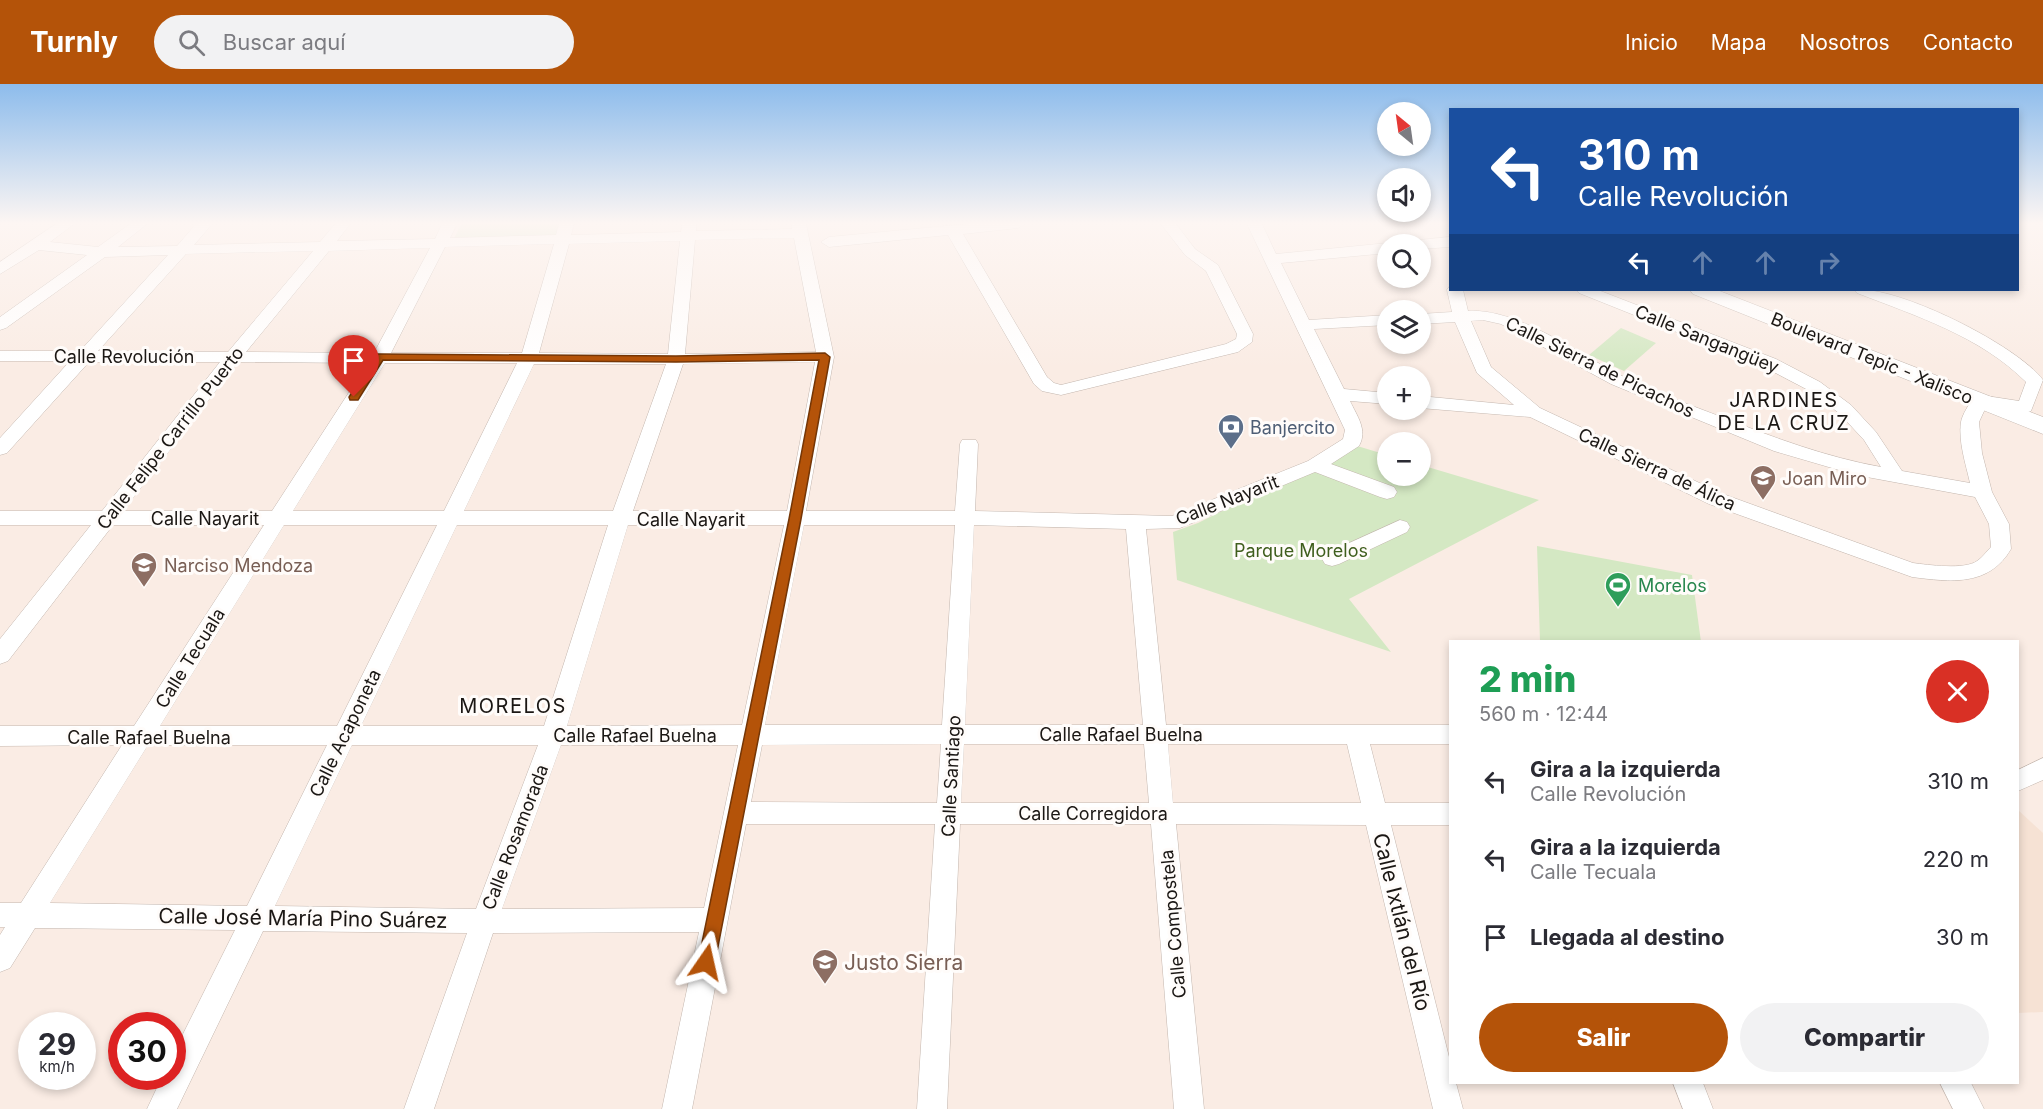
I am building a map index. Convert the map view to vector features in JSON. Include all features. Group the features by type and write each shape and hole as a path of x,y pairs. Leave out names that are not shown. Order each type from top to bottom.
{"main road":[{"name":"Boulevard Tepic - Xalisco","path":"1703,291 2043,426"},
{"name":"Boulevard Tepic - Xalisco","path":"1729,291 2034,410"}],"street":[{"path":"0,324 75,272"},
{"path":"0,449 163,272"},
{"name":"Calle Felipe Carrillo Puerto","path":"0,655 234,356 304,272"},
{"name":"Calle Tecuala","path":"0,959 380,357 425,272"},
{"name":"Calle Acaponeta","path":"162,1109 529,357 554,272"},
{"name":"Calle Rosamorada","path":"419,1109 484,921 553,735 620,519 676,359 684,272"},
{"path":"677,1109 795,519 825,357 808,272"},
{"path":"977,272 1040,380 1048,387 1061,390 1232,348 1244,342 1245,334 1215,272"},
{"path":"1277,272 1338,394 1377,398"},
{"name":"Calle Sierra de Álica","path":"1455,291 1461,316 1483,369 1534,412 1716,499 1912,570 1936,573 1968,572 1983,568 1995,558 2001,549 1998,524 1982,492 1973,453 1970,422 1980,401"},
{"name":"Calle Sangangüey","path":"1588,291 1770,363 1814,386 1845,409 1870,436 1896,476"},
{"path":"1866,291 1918,312 2003,352 2022,366 2035,381"},
{"name":"Calle Sierra de Picachos","path":"1431,318 1483,315 1507,321 1617,380 1683,409 1781,447 1856,469 1982,492"},
{"path":"1304,325 1377,321"},
{"name":"Calle Revolución","path":"0,356 676,359 825,357"},
{"path":"1980,401 2034,410 2035,381 2043,363"},
{"name":"Calle Nayarit","path":"0,518 964,518 1136,524 1173,523 1315,465 1353,442 1354,430 1338,394"},
{"path":"1431,403 1534,412"},
{"name":"Calle Santiago","path":"932,1109 969,444"},
{"path":"1315,465 1387,492"},
{"name":"Calle Compostela","path":"1136,524 1190,1109"},
{"path":"1332,559 1400,527"},
{"name":"Calle Ixtlán del Río","path":"1356,734 1448,1109"},
{"name":"Calle Rafael Buelna","path":"0,736 1449,734"},
{"path":"2019,780 2043,768"},
{"name":"Calle Corregidora","path":"736,813 1449,814"},
{"name":"Calle José María Pino Suárez","path":"0,915 484,921 715,921"},
{"path":"1688,1084 1698,1109"},
{"path":"1956,1084 1969,1109"}],"shaded area":[{"path":"2019,811 2043,833 2043,1012 2019,1013"}],"green space":[{"path":"1621,328 1656,343 1624,371 1589,355"},
{"name":"Parque Morelos","path":"1354,445 1377,452 1377,486 1431,486 1431,468 1539,500 1349,599 1391,652 1177,580 1173,532 1198,523"},
{"name":"Morelos","path":"1537,546 1692,575 1701,640 1540,640"}],"place":[{"name":"Banjercito","path":"1231,450"},
{"name":"Joan Miro","path":"1763,501"},
{"name":"Narciso Mendoza","path":"144,588"},
{"name":"Morelos","path":"1618,608"},
{"name":"Justo Sierra","path":"825,985"}],"district":[{"name":"JARDINES DE LA CRUZ","path":"1784,412"},
{"name":"MORELOS","path":"513,706"}],"route":[{"path":"354,397 380,357 676,359 825,357 795,519 706,962"}]}
